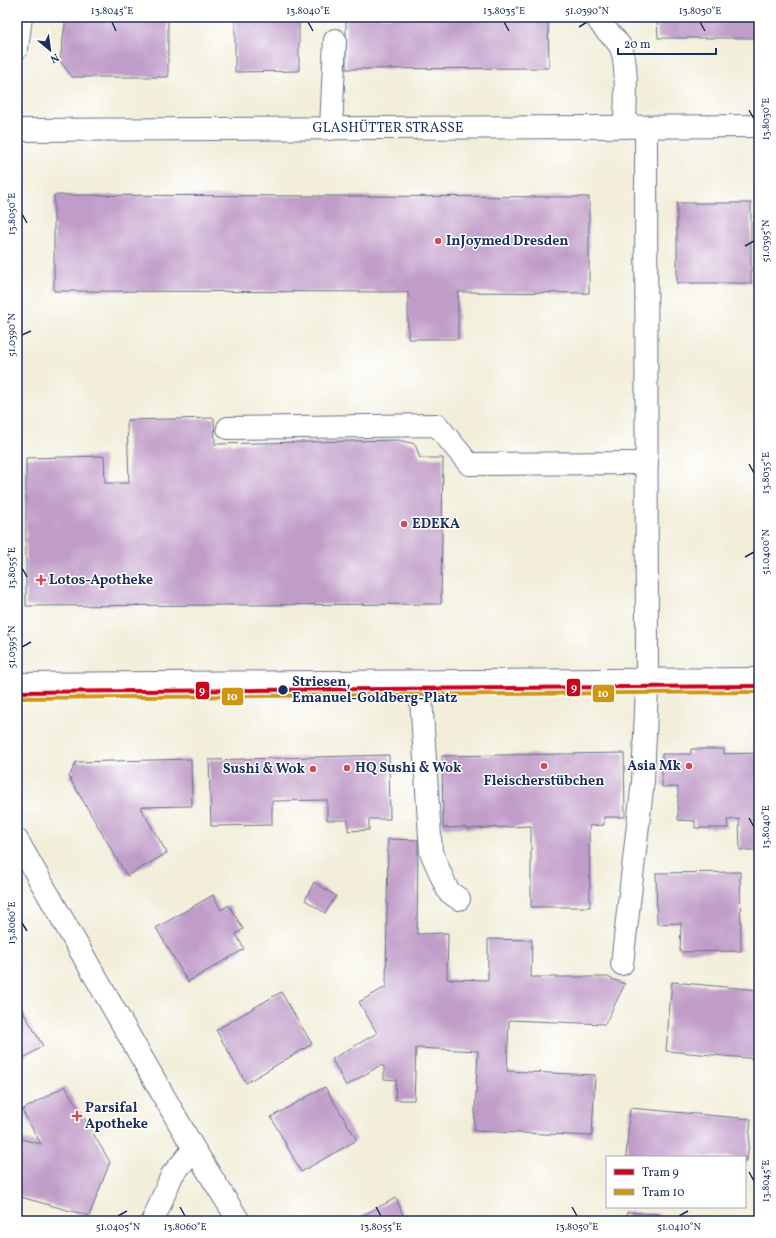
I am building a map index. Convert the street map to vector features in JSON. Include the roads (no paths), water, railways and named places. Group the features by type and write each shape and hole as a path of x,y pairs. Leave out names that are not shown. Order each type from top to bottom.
{"main road":[{"path":"17,48 21,17"},
{"path":"596,17 620,46 625,63 625,127"},
{"path":"331,129 335,40"},
{"name":"GLASHÜTTER STRASSE","path":"17,130 759,126"},
{"path":"622,964 643,781 647,680 646,127"},
{"path":"228,428 437,425 469,464 647,463"},
{"path":"17,684 759,679"},
{"path":"420,682 431,852 448,891 459,899"},
{"path":"17,840 194,1149 239,1221"},
{"path":"153,1221 172,1175 194,1149"}],"tram line":[{"name":"9","path":"17,692 759,686"},
{"name":"10","path":"17,698 759,692"}],"place":[{"name":"InJoymed Dresden","path":"438,241"},
{"name":"EDEKA","path":"404,524"},
{"name":"Lotos-Apotheke","path":"41,580"},
{"name":"Striesen, Emanuel-Goldberg-Platz","path":"283,690"},
{"name":"Fleischerstübchen","path":"544,766"},
{"name":"Asia Mk","path":"689,766"},
{"name":"HQ Sushi & Wok","path":"347,768"},
{"name":"Sushi & Wok","path":"313,769"},
{"name":"Parsifal Apotheke","path":"77,1116"}]}
